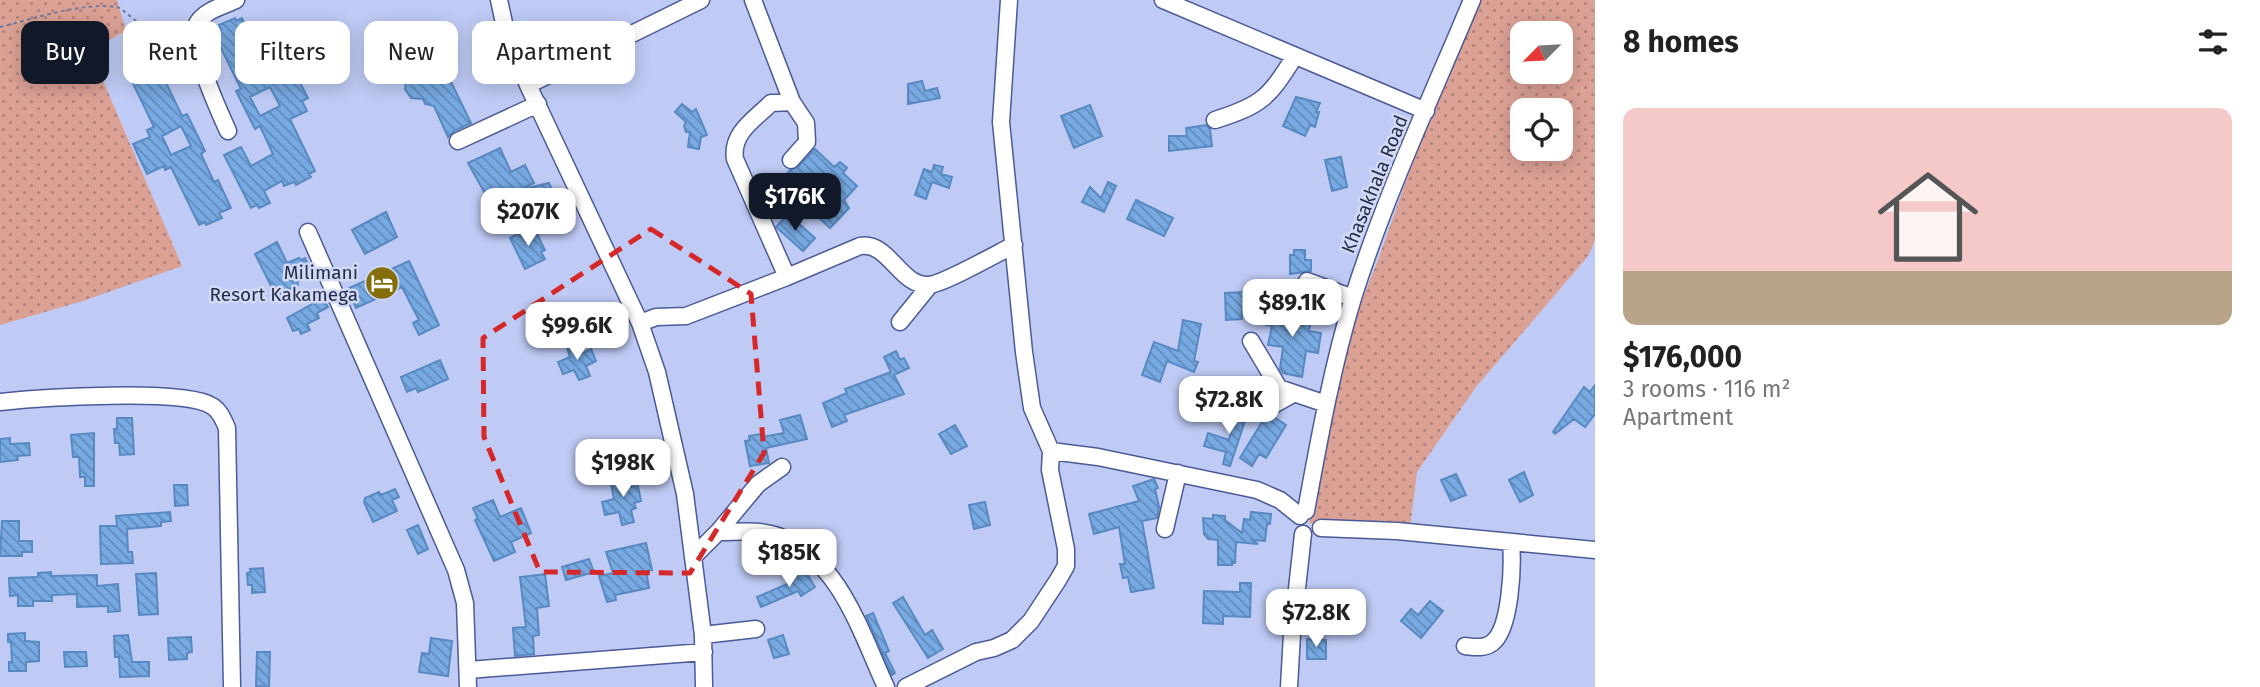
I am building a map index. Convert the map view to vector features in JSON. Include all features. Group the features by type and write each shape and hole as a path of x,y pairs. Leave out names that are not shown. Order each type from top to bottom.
{"street":[{"path":"228,131 205,79 195,33 197,23 207,13 236,0"},
{"path":"499,0 504,23 528,85 640,323 657,372 685,494 695,555 704,635 704,687"},
{"path":"528,85 701,0"},
{"path":"753,0 792,102 806,123 807,142 791,160"},
{"path":"906,687 976,652 1012,640 1031,621 1066,566 1066,549 1050,470 1051,451 1032,408 1024,352 1001,122 1009,0"},
{"path":"1163,0 1426,111"},
{"name":"Khasakhala Road","path":"1303,513 1326,404 1353,298 1472,0"},
{"path":"1215,120 1246,110 1272,92 1296,56"},
{"path":"788,277 734,149 741,132 771,103 792,102"},
{"path":"458,141 538,104"},
{"path":"308,232 456,570 465,603 468,687"},
{"path":"640,323 656,317 686,316 868,244 881,252 912,281 930,285"},
{"path":"900,322 930,285 1014,245"},
{"path":"1307,282 1353,298"},
{"path":"1251,341 1279,388 1326,404"},
{"path":"1261,412 1293,394"},
{"path":"0,402 101,396 182,398 203,402 222,415 227,428 232,687"},
{"path":"640,459 675,451"},
{"path":"1051,451 1098,457 1257,490 1303,513 1318,513 1322,520 1321,528 1316,534 1303,534"},
{"path":"695,555 758,484 782,467"},
{"path":"1166,529 1178,474"},
{"path":"1289,687 1303,534 1297,523 1303,513"},
{"path":"1321,528 1397,531 1595,550"},
{"path":"718,532 766,533 803,549 834,579 886,687"},
{"path":"1465,646 1479,648 1492,643 1500,634 1513,565 1511,543"},
{"path":"704,635 756,629"},
{"path":"468,670 704,653"}],"path":[{"path":"0,27 91,6 107,5 120,8 136,21"}],"highlighted area":[{"path":"651,229 751,294 764,453 690,573 540,572 484,437 483,338"}],"shaded area":[{"path":"0,0 117,0 123,21 123,33 109,40 109,21 21,21 21,84 104,84 182,266 83,301 0,325"},
{"path":"1475,0 1595,0 1595,240 1589,255 1476,387 1417,472 1409,536 1309,523 1333,392 1353,323 1431,111"}],"building":[{"path":"235,18 236,21 235,77 221,48 221,24"},
{"path":"922,81 925,91 937,88 940,98 908,104 908,84"},
{"path":"133,84 167,84 182,116 187,114 205,151 201,154 214,182 218,180 231,208 219,213 222,218 199,225 171,167 165,170 164,166 147,174 133,144 150,137 147,130 154,127","holes":["181,126 191,146 171,155 162,136"]},
{"path":"239,84 301,84 308,98 302,101 307,111 290,119 315,171 309,174 311,177 296,185 294,182 284,186 282,181 264,191 270,203 259,208 257,205 251,208 224,155 241,147 251,166 273,154 260,126 255,129 236,91 241,89","holes":["270,87 280,106 260,116 250,97"]},
{"path":"406,84 452,84 471,123 448,137 434,106 425,104 423,99 411,98 405,89"},
{"path":"1296,97 1320,103 1315,127 1310,125 1305,136 1283,126"},
{"path":"682,104 692,112 696,109 707,135 701,137 699,149 688,147 690,132 686,132 686,122 675,112"},
{"path":"1090,105 1102,136 1074,148 1061,116"},
{"path":"1206,125 1210,129 1212,146 1169,151 1169,136 1187,136 1186,128"},
{"path":"500,148 511,172 525,165 534,183 502,198 504,201 492,206 468,163"},
{"path":"815,149 834,167 840,162 847,168 843,173 857,186 844,200 849,208 830,228 795,195 791,199 777,186 790,170 798,167"},
{"path":"1341,157 1347,187 1332,191 1325,160"},
{"path":"934,165 943,167 941,174 952,177 949,188 932,182 926,199 915,195 924,169 932,172"},
{"path":"1108,182 1116,186 1104,212 1082,202 1090,187 1101,198"},
{"path":"549,183 559,206 548,211 546,207 537,207 528,188"},
{"path":"1136,200 1173,218 1164,236 1127,219"},
{"path":"386,212 397,237 365,254 352,230"},
{"path":"788,214 815,238 803,251 776,227"},
{"path":"529,228 533,236 537,234 545,250 541,252 545,259 525,269 510,238"},
{"path":"277,242 287,263 305,258 313,275 276,296 255,254"},
{"path":"1294,250 1305,250 1305,260 1311,260 1311,271 1290,274 1290,255 1294,255"},
{"path":"409,261 439,325 419,335 413,323 419,320 402,287 356,308 347,289"},
{"path":"1245,292 1246,307 1242,307 1242,319 1226,320 1225,293"},
{"path":"323,298 328,307 317,313 319,318 307,324 310,330 301,334 299,329 293,331 287,318"},
{"path":"1278,299 1289,305 1285,314 1311,319 1309,331 1321,333 1318,353 1306,351 1302,377 1283,373 1280,369 1283,347 1268,345 1272,326 1266,325"},
{"path":"1183,320 1201,324 1194,361 1198,362 1194,372 1167,361 1160,382 1142,375 1154,342 1178,351"},
{"path":"576,344 581,354 591,349 596,361 586,366 590,376 579,380 574,370 563,374 558,362 570,357 567,348"},
{"path":"896,351 900,360 904,358 909,368 894,375 904,394 844,415 847,421 832,427 823,403 847,393 845,389 891,372 884,357"},
{"path":"440,360 448,379 418,392 416,388 407,392 401,377"},
{"path":"1595,385 1595,414 1585,427 1574,419 1555,434 1553,432 1584,387 1590,392"},
{"path":"1237,405 1249,409 1230,466 1223,464 1226,452 1204,446 1208,433 1229,440"},
{"path":"800,415 807,439 766,448 769,463 750,466 745,441 750,440 749,436 761,434 762,437 784,433 780,420"},
{"path":"1274,417 1286,425 1266,458 1259,454 1252,466 1240,458 1262,422"},
{"path":"117,418 132,418 134,454 120,455 119,443 115,443 114,429 117,429"},
{"path":"955,425 967,446 951,454 939,434"},
{"path":"94,433 94,486 85,486 85,477 80,477 79,457 73,457 71,435"},
{"path":"10,438 10,444 29,443 30,455 17,456 18,460 0,462 0,439"},
{"path":"1524,472 1533,495 1520,502 1509,480"},
{"path":"1456,474 1466,495 1451,501 1441,480"},
{"path":"628,475 631,487 638,486 641,501 634,503 636,508 631,510 634,522 622,525 619,512 605,515 602,502 614,499 610,479"},
{"path":"1154,479 1158,488 1155,489 1159,507 1157,518 1142,521 1154,588 1131,592 1128,577 1123,578 1120,564 1125,564 1119,527 1094,534 1089,514 1139,501 1133,486"},
{"path":"174,485 187,485 188,505 175,506"},
{"path":"395,489 399,497 392,500 397,511 373,522 364,502 365,498"},
{"path":"493,500 500,517 521,508 531,533 511,542 515,552 494,561 475,520 478,519 473,508"},
{"path":"985,502 990,525 974,529 969,505"},
{"path":"170,512 171,521 161,522 161,526 127,529 128,552 132,552 133,563 101,564 100,526 117,526 116,516"},
{"path":"1251,512 1271,514 1265,541 1252,540 1258,544 1236,542 1235,563 1218,565 1218,540 1208,539 1204,534 1203,518 1225,516 1225,520 1242,533 1244,519 1250,520"},
{"path":"2,521 19,521 19,541 32,541 32,552 22,552 22,556 0,556"},
{"path":"418,525 428,549 418,554 407,530"},
{"path":"646,543 652,570 646,571 649,588 615,595 616,600 607,602 599,576 613,573 606,552"},
{"path":"589,559 594,572 566,580 562,567"},
{"path":"263,568 265,592 252,593 247,573 251,572 250,569"},
{"path":"804,569 815,587 801,596 798,591 761,607 757,597 792,582 790,578"},
{"path":"51,572 51,576 97,575 97,586 118,584 120,611 108,612 108,606 77,607 77,594 52,595 52,601 33,601 33,606 18,606 18,595 10,596 9,578 38,577 38,573"},
{"path":"156,573 158,614 139,615 136,574"},
{"path":"545,574 549,606 537,608 539,635 533,636 534,654 515,656 513,628 526,627 520,577"},
{"path":"1240,583 1251,583 1250,617 1223,616 1223,624 1203,623 1204,591 1240,592"},
{"path":"903,597 925,635 932,630 943,649 928,658 893,603"},
{"path":"1430,601 1443,611 1421,638 1401,621 1411,609 1418,615"},
{"path":"873,613 889,651 885,653 895,673 892,675 866,616"},
{"path":"25,633 25,641 39,642 39,661 26,662 26,671 9,671 9,662 12,662 8,634"},
{"path":"128,635 132,662 149,662 149,676 120,677 114,636"},
{"path":"783,635 789,654 774,658 768,640"},
{"path":"191,637 192,652 187,653 187,659 169,660 168,638"},
{"path":"431,638 452,641 448,676 419,672 422,653 429,654"},
{"path":"1307,639 1326,640 1326,659 1307,659"},
{"path":"64,652 86,652 87,666 65,667"},
{"path":"257,652 270,652 269,687 256,686"}],"place":[{"name":"Milimani Resort Kakamega","path":"382,283"}]}
